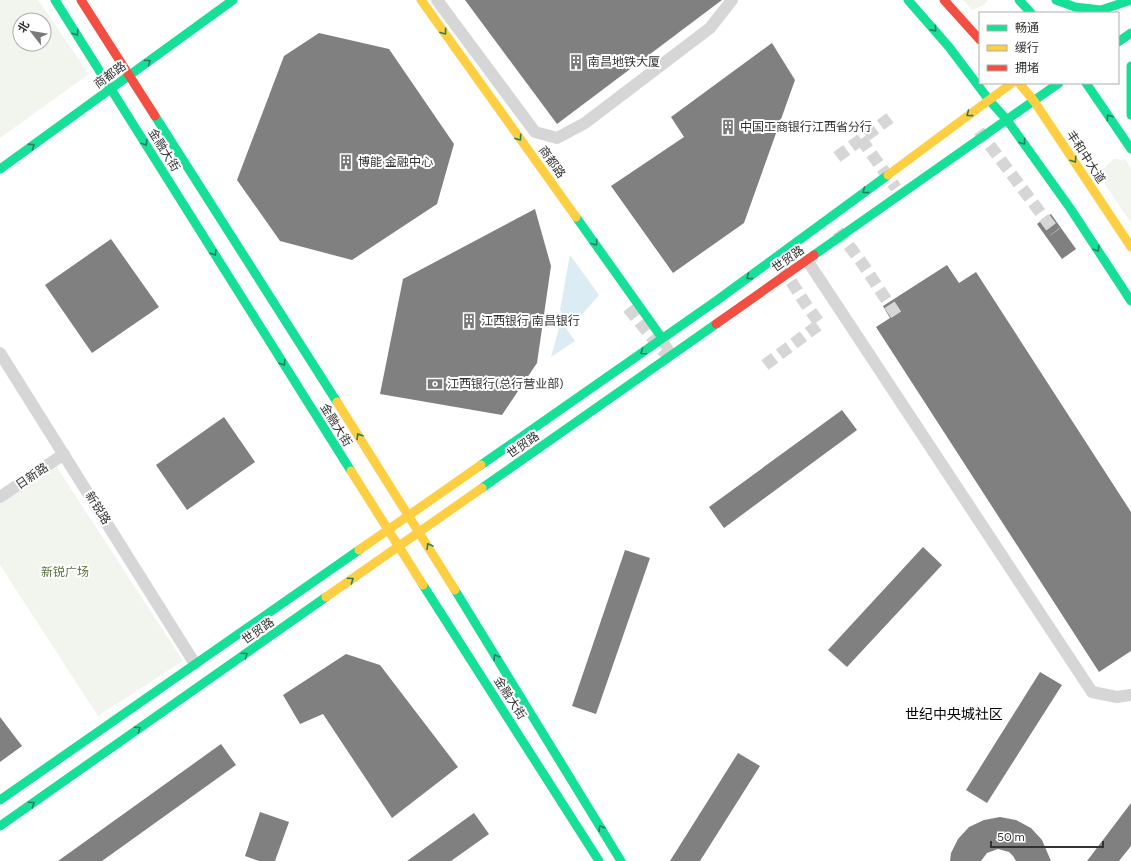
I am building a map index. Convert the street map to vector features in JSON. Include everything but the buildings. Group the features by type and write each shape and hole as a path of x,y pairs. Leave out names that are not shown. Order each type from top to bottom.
{"main road":[{"name":"金融大街","path":"55,0 388,530 599,861"},
{"name":"金融大街","path":"81,0 420,532 621,861"},
{"name":"商都路","path":"0,169 233,0"},
{"name":"商都路","path":"421,0 662,338"},
{"path":"908,0 949,47 989,100 1007,120 1070,208 1131,300"},
{"path":"944,0 979,39"},
{"path":"1019,0 1030,12"},
{"path":"1056,0 1076,7 1101,10 1131,2"},
{"path":"1066,0 1076,7"},
{"path":"1117,12 1131,2"},
{"path":"1119,41 1131,33"},
{"path":"1131,66 1131,115"},
{"name":"世贸路","path":"0,800 722,296 1011,84"},
{"name":"丰和中大道","path":"1019,84 1034,101 1131,247"},
{"name":"世贸路","path":"0,826 1058,84"},
{"path":"1087,84 1131,149"}],"street":[{"path":"437,0 535,132 558,138 585,124 710,28 732,0"},
{"path":"807,260 1092,692 1117,697 1131,695"},
{"name":"新锐路","path":"0,353 195,664"},
{"name":"日新路","path":"0,497 64,454"}],"green space":[{"path":"0,0 38,0 46,12 12,12 12,52 52,52 52,20 89,74 0,138"},
{"path":"963,0 988,0 984,5 972,10"},
{"path":"1114,159 1126,160 1131,168 1131,223 1100,177 1102,170"},
{"name":"新锐广场","path":"56,466 183,661 98,716 0,565 0,502"}],"shaded area":[{"path":"570,255 599,295 571,327 560,310"},
{"path":"561,321 575,341 551,357"}],"tunnel":[{"path":"837,157 890,118"},
{"path":"979,131 1055,232"},
{"path":"861,139 896,188"},
{"path":"838,231 862,263 897,316"},
{"path":"765,365 820,324 783,269"},
{"path":"628,308 663,351 676,342"}],"traffic: fast":[{"path":"55,0 351,471"},
{"path":"0,169 233,0"},
{"path":"908,0 949,47 989,100 1007,120 1070,208 1131,301"},
{"path":"1019,0 1030,12"},
{"path":"1056,0 1075,7 1101,10 1131,0"},
{"path":"1119,41 1131,33"},
{"path":"1131,66 1131,115"},
{"path":"814,255 1058,84"},
{"path":"1087,84 1131,149"},
{"path":"155,116 337,402"},
{"path":"481,465 716,301 888,175"},
{"path":"576,217 662,338"},
{"path":"482,488 716,324"},
{"path":"0,800 359,550"},
{"path":"423,585 599,861"},
{"path":"455,590 621,861"},
{"path":"0,826 326,597"}],"traffic: slow":[{"path":"421,0 576,217"},
{"path":"888,175 1011,84"},
{"path":"1020,84 1034,101 1131,247"},
{"path":"337,402 455,590"},
{"path":"359,550 481,465"},
{"path":"351,471 423,585"},
{"path":"326,597 482,488"}],"traffic: jam":[{"path":"81,0 155,116"},
{"path":"944,0 979,39"},
{"path":"716,324 814,255"}],"place":[{"name":"南昌地铁大厦","path":"576,62"},
{"name":"中国工商银行江西省分行","path":"728,127"},
{"name":"博能 金融中心","path":"346,162"},
{"name":"江西银行 南昌银行","path":"469,321"},
{"name":"江西银行(总行营业部)","path":"435,384"}],"district":[{"name":"世纪中央城社区","path":"954,714"}]}
